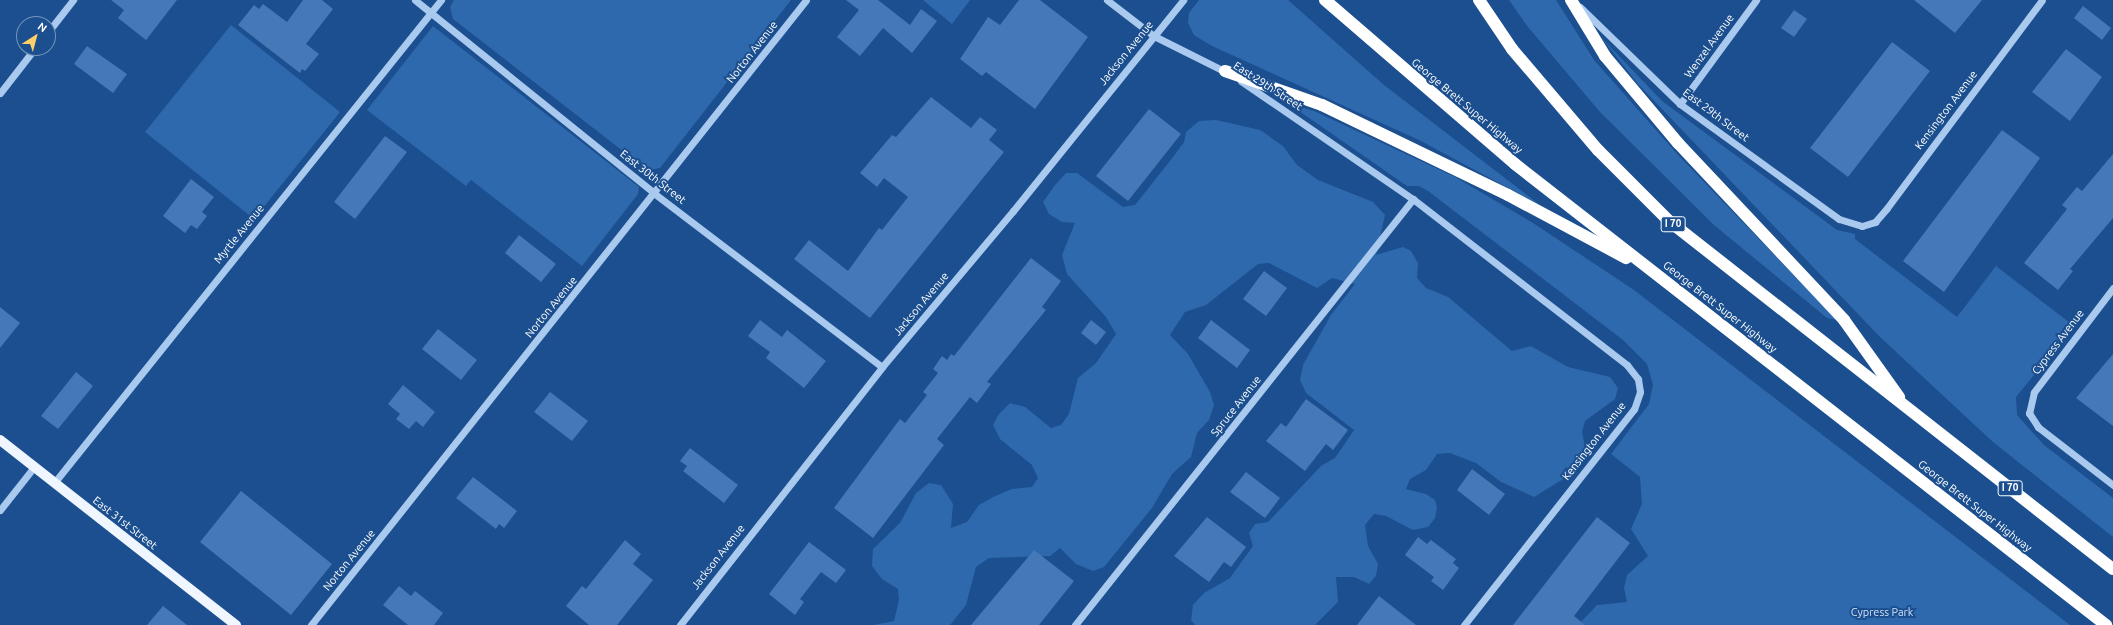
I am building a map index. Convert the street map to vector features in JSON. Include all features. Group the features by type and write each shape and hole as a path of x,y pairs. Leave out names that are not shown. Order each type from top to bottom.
{"highway":[{"name":"George Brett Super Highway","path":"1325,0 1515,164 2106,625"},
{"name":"I 70","path":"1479,0 1512,49 1567,114 1669,221 2113,569"},
{"path":"1572,0 1605,56 1678,143 1844,320 1907,408"},
{"path":"1226,71 1322,105 1508,195 1657,275"}],"main road":[{"name":"East 31st Street","path":"0,440 236,625"}],"street":[{"path":"56,22 73,0"},
{"name":"East 30th Street","path":"416,0 655,194 882,367"},
{"name":"Myrtle Avenue","path":"54,483 441,0"},
{"name":"Norton Avenue","path":"311,625 655,194 806,0"},
{"name":"East 29th Street","path":"1107,0 1154,36 1226,71 1279,104 1413,199"},
{"name":"Jackson Avenue","path":"680,625 882,367 1013,211 1182,0"},
{"name":"East 29th Street","path":"1572,0 1680,104 1839,219 1862,226"},
{"name":"Wenzel Avenue","path":"1680,104 1756,0"},
{"name":"Kensington Avenue","path":"1862,226 1875,222 2042,0"},
{"path":"0,93 29,56"},
{"name":"Kensington Avenue","path":"1413,199 1627,365 1638,379 1640,392 1634,409 1464,625"},
{"name":"Spruce Avenue","path":"1075,625 1413,199"},
{"name":"Cypress Avenue","path":"2113,288 2034,392 2029,413 2038,427 2113,485"},
{"path":"0,510 34,467"}],"green space":[{"path":"454,0 791,0 660,168 646,169 453,19 450,7"},
{"path":"923,0 970,0 952,24"},
{"path":"1199,0 1288,0 1384,85 1540,205 1421,141 1212,46 1194,35 1188,23 1189,13"},
{"path":"1509,0 1556,0 1594,60 1679,156 1837,320 1827,318 1714,225 1600,112 1528,27"},
{"path":"231,25 340,112 254,219 145,132"},
{"path":"433,26 639,187 638,194 582,266 471,180 466,186 367,110"},
{"path":"1600,36 1662,101 1837,230 1855,234 1855,239 1957,317 1996,266 2074,326 2016,397 2017,415 2044,445 2113,498 2113,537 1993,442 1880,337 1638,84"},
{"name":"Cypress Park","path":"1289,104 1314,111 1455,177 1533,223 1634,290 2070,625 1578,625 1597,605 1627,602 1624,588 1627,575 1648,556 1631,529 1642,504 1640,477 1611,454 1649,404 1653,385 1647,364 1623,340 1428,191 1419,186 1407,186"},
{"path":"1216,120 1260,130 1283,146 1297,165 1318,180 1373,202 1385,215 1376,255 1403,247 1411,251 1418,263 1417,278 1426,288 1448,297 1512,351 1531,346 1568,367 1610,377 1618,388 1615,399 1585,421 1582,432 1585,446 1576,466 1565,478 1534,497 1501,482 1476,463 1450,453 1437,454 1426,470 1410,479 1406,489 1426,494 1435,500 1437,508 1435,518 1428,527 1413,530 1386,516 1374,514 1365,525 1368,546 1378,564 1376,576 1369,584 1354,577 1336,577 1338,602 1315,625 1195,625 1191,620 1193,605 1204,593 1230,578 1253,546 1249,533 1255,524 1268,522 1321,466 1335,458 1354,430 1306,393 1300,380 1303,365 1331,315 1355,284 1332,278 1317,288 1269,263 1258,264 1206,305 1185,312 1170,335 1188,354 1210,392 1214,405 1209,420 1197,433 1191,457 1172,474 1152,508 1104,567 1093,571 1076,564 1060,548 1050,556 989,558 976,567 966,605 950,625 874,625 894,621 899,600 898,589 882,579 872,566 873,549 900,523 916,493 929,483 941,485 953,504 951,528 967,522 979,505 993,497 1012,489 1032,487 1038,478 1032,465 1000,439 993,425 999,414 1010,403 1025,407 1051,428 1061,425 1069,414 1078,378 1096,363 1116,334 1106,317 1067,274 1062,255 1075,223 1062,222 1049,214 1043,202 1066,173 1077,173 1123,207 1135,205 1184,142 1186,132 1199,121"}],"building":[{"path":"111,0 177,0 146,40 118,18 124,10"},
{"path":"303,0 322,0 333,9 306,44 319,54 305,71 302,69 300,73 238,25 254,5 259,9 263,4 287,22"},
{"path":"846,0 878,0 910,25 921,9 937,21 912,53 883,28 860,56 837,37 859,10"},
{"path":"1019,0 1040,0 1088,37 1035,109 986,72 982,76 960,59 988,17 1000,25"},
{"path":"1914,0 1982,0 1955,33"},
{"path":"2083,6 2111,28 2102,40 2074,18"},
{"path":"1794,10 1807,19 1794,37 1781,28"},
{"path":"1892,42 1930,71 1848,177 1810,148"},
{"path":"87,46 127,74 113,93 74,64"},
{"path":"2066,49 2102,77 2070,121 2032,92"},
{"path":"931,97 971,128 980,117 997,130 989,140 1004,152 870,318 794,259 809,240 848,271 879,228 882,230 908,197 884,178 877,187 860,173 892,135 896,137"},
{"path":"1149,109 1181,134 1128,201 1096,176"},
{"path":"2002,130 2040,158 1944,292 1903,261"},
{"path":"385,136 407,152 355,219 334,202"},
{"path":"2113,154 2113,218 2070,269 2073,271 2058,290 2024,263 2067,209 2062,205 2077,187 2082,191"},
{"path":"191,179 214,197 202,212 207,216 197,229 191,225 185,233 163,216"},
{"path":"519,235 556,264 541,282 505,253"},
{"path":"1031,258 1061,281 1042,307 1046,310 987,382 991,384 977,403 970,397 937,439 944,445 873,538 834,508 900,419 905,423 927,395 923,392 938,373 933,369 942,356 947,360 951,354 954,356"},
{"path":"1264,271 1287,288 1266,316 1243,299"},
{"path":"0,307 20,323 0,348"},
{"path":"760,320 782,337 787,330 826,361 804,388 766,358 770,352 748,336"},
{"path":"1091,320 1106,332 1096,345 1081,333"},
{"path":"1211,320 1250,350 1237,368 1198,338"},
{"path":"438,329 477,360 461,380 422,349"},
{"path":"2113,354 2113,426 2076,398"},
{"path":"76,372 93,386 58,429 41,416"},
{"path":"403,385 435,412 423,427 416,421 409,429 396,419 400,414 388,404"},
{"path":"550,392 588,421 572,441 534,412"},
{"path":"1306,399 1348,430 1333,450 1326,444 1305,471 1266,441 1281,423 1286,427"},
{"path":"690,448 738,485 724,503 683,471 687,466 680,461"},
{"path":"1472,469 1505,494 1489,515 1457,490"},
{"path":"1246,472 1280,498 1265,518 1230,492"},
{"path":"473,477 517,511 504,528 499,524 496,529 456,498"},
{"path":"241,491 332,564 291,615 200,542"},
{"path":"1207,517 1246,547 1231,567 1224,562 1209,582 1174,556"},
{"path":"1597,517 1630,543 1574,616 1585,625 1513,625"},
{"path":"1418,537 1427,544 1431,540 1456,559 1453,563 1459,568 1443,590 1431,581 1434,577 1405,555"},
{"path":"625,540 641,554 633,564 653,580 617,625 589,625 566,606 582,586 586,589"},
{"path":"809,542 846,570 836,583 821,572 800,599 804,602 795,615 769,594"},
{"path":"1034,550 1074,581 1039,625 971,625"},
{"path":"399,586 411,596 415,591 443,613 434,625 408,625 383,605"},
{"path":"1379,596 1416,625 1357,625"},
{"path":"163,606 187,625 147,625"}]}
